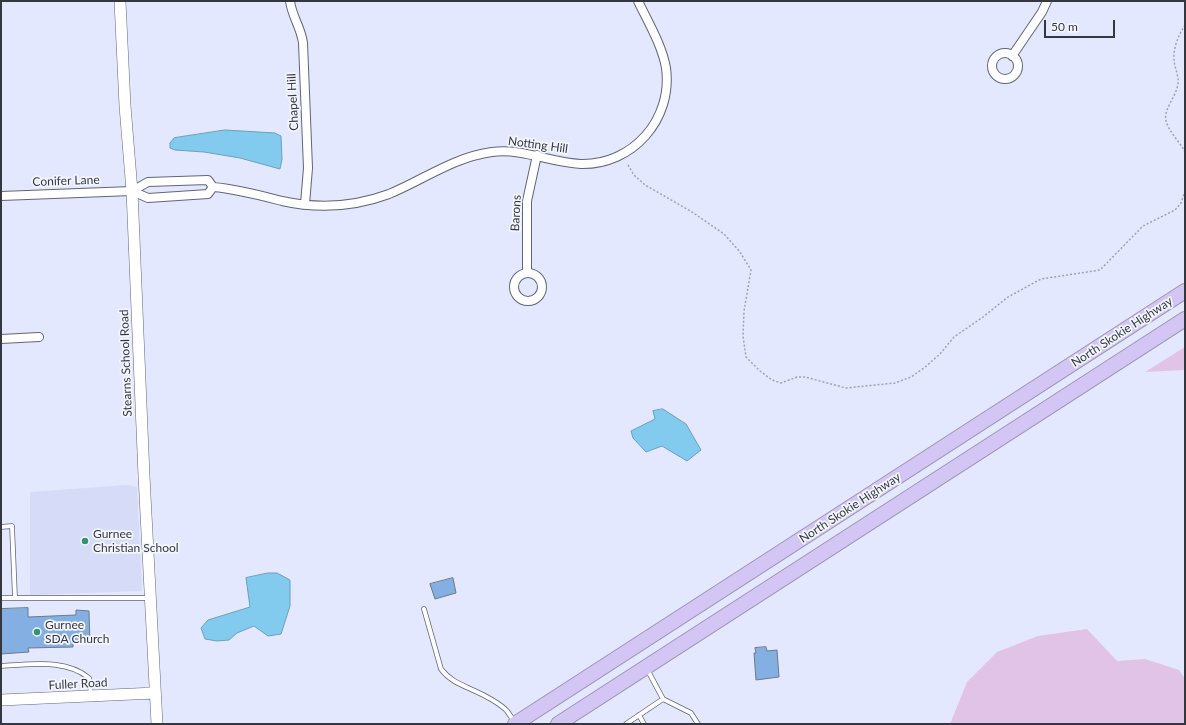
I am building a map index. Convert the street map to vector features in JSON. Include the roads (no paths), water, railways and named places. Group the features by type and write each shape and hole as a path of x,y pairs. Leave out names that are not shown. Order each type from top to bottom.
{"highway":[{"name":"North Skokie Highway","path":"515,724 1185,291"},
{"name":"North Skokie Highway","path":"558,724 1185,319"}],"main road":[{"name":"Stearns School Road","path":"120,1 125,106 132,191 157,724"},
{"name":"Fuller Road","path":"1,700 156,693"}],"street":[{"name":"Chapel Hill","path":"290,1 291,10 301,31 303,43 308,168 305,204"},
{"name":"Notting Hill","path":"132,191 148,182 208,180 212,186 239,190 284,201 328,206 343,205 376,199 403,188 461,160 480,154 507,151 537,155 580,164 601,162 618,156 633,148 649,133 662,107 666,90 665,66 661,52 638,1"},
{"path":"1012,56 1048,1"},
{"name":"Barons","path":"527,273 527,201 537,155"},
{"path":"132,191 148,198 208,194 212,186"},
{"name":"Conifer Lane","path":"1,196 132,191"},
{"path":"1,339 38,337"}],"lane":[{"path":"1,527 12,526 15,598"},
{"path":"1,598 150,598"},
{"path":"424,609 441,669 456,683 477,692 498,704 506,710 515,724"},
{"path":"1,666 59,665 80,671 89,678 91,696"},
{"path":"646,667 662,699 691,713 698,724"},
{"path":"626,724 662,699"},
{"path":"639,715 644,724"}],"water":[{"path":"225,130 275,133 281,136 282,159 280,169 240,158 204,152 175,150 170,148 170,143 174,138"},
{"path":"663,409 686,424 701,450 687,461 662,446 646,452 633,438 631,431 655,419 653,411"},
{"path":"268,573 277,573 290,580 290,606 281,634 268,636 254,626 237,633 229,640 217,641 205,639 201,628 208,620 250,607 246,578"}],"place":[{"name":"Gurnee Christian School","path":"85,541"},
{"name":"Gurnee SDA Church","path":"37,632"}]}
